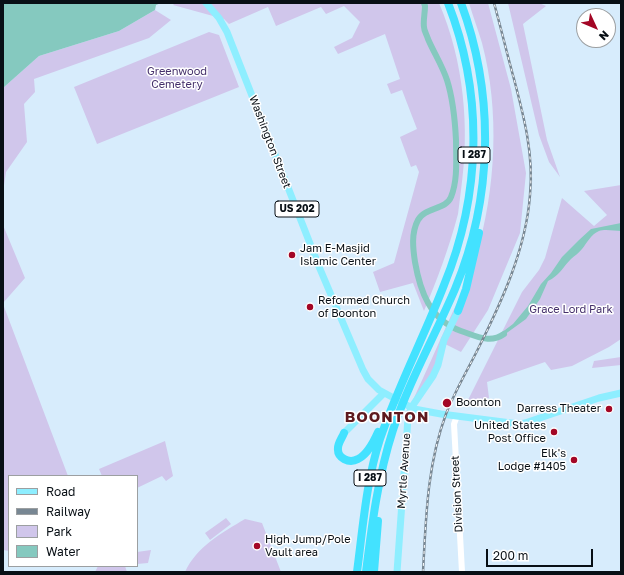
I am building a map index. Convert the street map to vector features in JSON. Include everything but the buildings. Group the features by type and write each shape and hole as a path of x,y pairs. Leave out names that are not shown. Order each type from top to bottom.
{"highway":[{"name":"I 287","path":"357,572 367,492 384,427 452,266 461,236 468,204 474,159 474,120 469,82 461,44 448,3"},
{"name":"I 287","path":"366,572 378,488 386,455 398,417 465,264 481,200 485,146 483,93 473,40 461,3"},
{"path":"455,315 466,289 481,226 487,187 489,144 483,93"},
{"path":"344,433 338,447 339,453 346,460 353,461 359,459 372,445 400,388"},
{"path":"374,572 380,496 378,488"}],"main road":[{"name":"Washington Street","path":"206,3 219,18 227,32 320,269 363,370 371,383 387,395"},
{"name":"Myrtle Avenue","path":"397,572 406,428 409,407 433,376 446,334 455,315"},
{"path":"409,407 422,412 522,423 599,398 621,393"},
{"name":"US 202","path":"387,395 409,407"},
{"path":"344,433 387,395"}],"street":[{"name":"Division Street","path":"455,416 454,431 462,572"}],"green space":[{"path":"175,3 439,3 454,48 463,95 465,119 464,167 458,214 434,288 424,311 413,283 380,292 373,272 394,263 419,172 416,165 411,167 400,137 417,129 402,90 391,94 387,84 400,79 385,34 338,54 334,47 352,38 360,22 344,6 326,14 321,7 276,26 268,7 229,24 224,19 173,5"},
{"path":"469,3 488,3 511,89 526,173 520,233 488,310 461,352 443,343 432,377 413,400 470,272 483,231 488,204 493,150 491,95 488,69 482,43"},
{"path":"508,3 539,3 546,6 523,24 547,140 560,177 549,162 539,135"},
{"path":"155,10 171,20 149,38 34,79 35,92 24,104 27,142 6,172 3,192 3,88 39,56 119,31"},
{"name":"Greenwood Cemetery","path":"209,32 219,35 239,87 97,144 74,87"},
{"name":"Grace Lord Park","path":"621,185 621,339 609,347 572,366 551,370 545,362 487,382 489,398 468,400 522,292 539,270 545,258 562,198 594,226 607,215 584,191"},
{"path":"3,225 25,278 3,303"},
{"path":"3,304 68,475 8,475 8,551 3,550"},
{"path":"621,357 621,365 592,368 594,361"},
{"path":"165,441 173,476 166,481 162,476 138,488 138,475 102,475 99,469"},
{"path":"226,518 231,524 210,540 205,533"},
{"path":"245,519 262,523 281,572 185,572 190,563 203,547"},
{"path":"151,550 148,563 138,564 138,552"},
{"path":"98,567 125,567 127,572 95,572"}],"water":[{"path":"3,3 161,3 156,5 155,10 119,31 39,56 3,88"},
{"path":"621,223 621,231 601,230 594,234 558,274 548,281 540,299 526,319 497,340 501,333 513,324 528,306 541,284 562,257 579,240 591,229"}],"waterway":[{"path":"424,3 424,30 445,75 451,95 456,132 456,169 455,183 451,197 445,204 421,216 414,230 413,246 417,273 428,303 441,320 450,326 478,337 488,339 499,337 504,334"}],"railway":[{"path":"423,572 428,492 440,433 453,397 487,331 512,274 524,235 528,215 531,165 525,122 494,3"}],"place":[{"name":"Jam E-Masjid Islamic Center","path":"292,255"},
{"name":"Reformed Church of Boonton","path":"310,307"},
{"name":"Boonton","path":"447,403"},
{"name":"Darress Theater","path":"609,409"},
{"name":"United States Post Office","path":"554,432"},
{"name":"Elk's Lodge #1405","path":"574,460"},
{"name":"High Jump/Pole Vault area","path":"257,546"}],"district":[{"name":"BOONTON","path":"387,417"}]}
